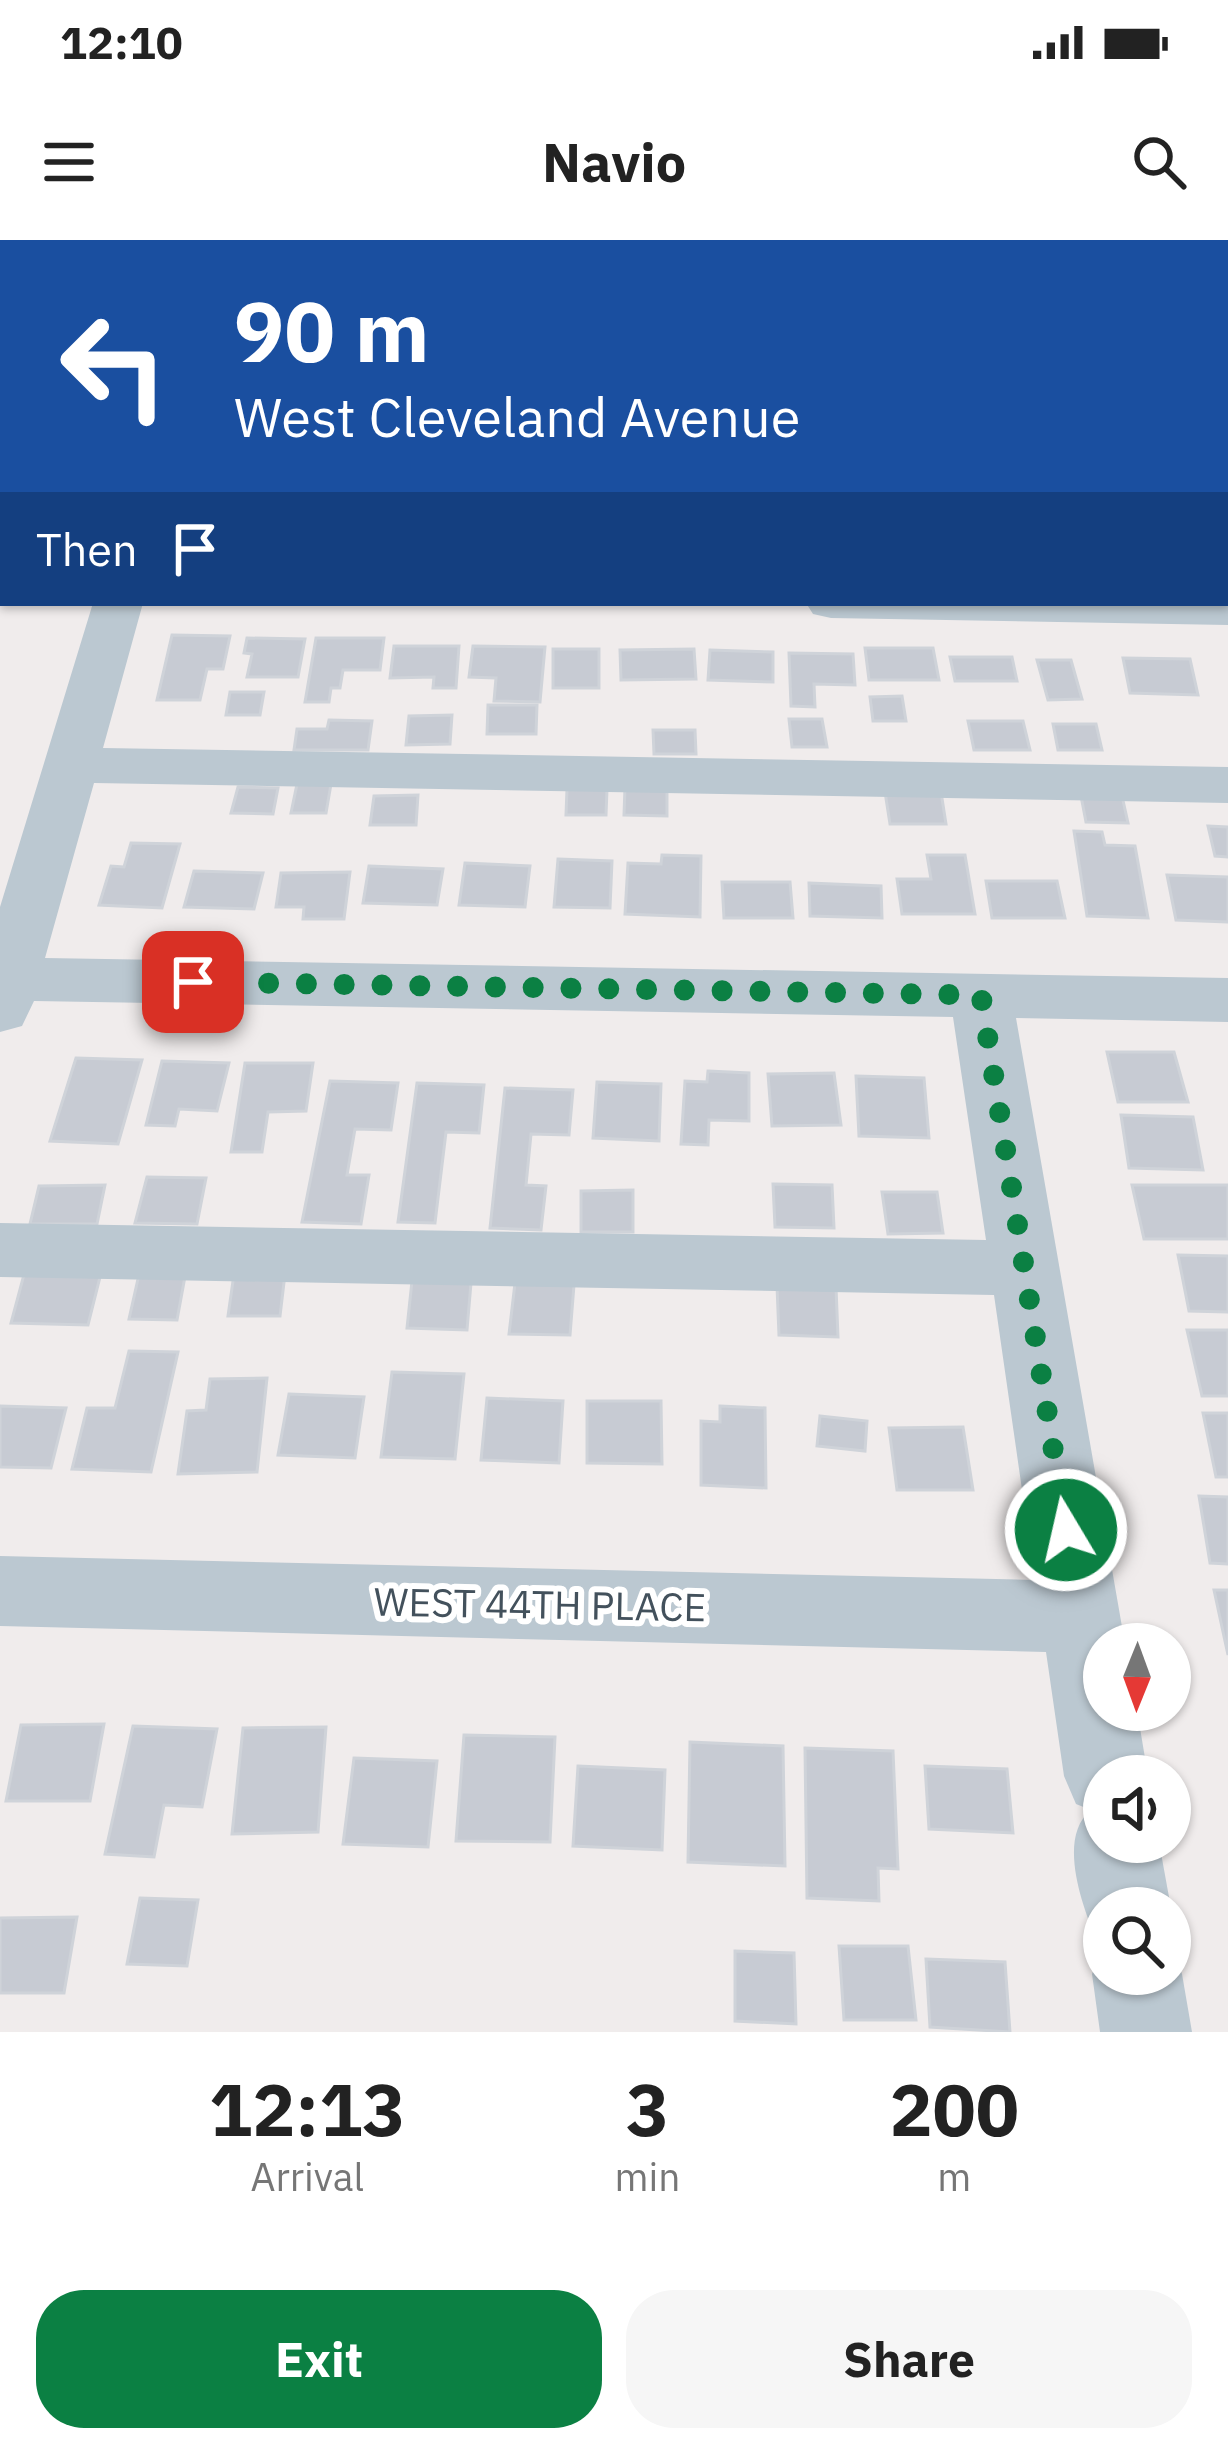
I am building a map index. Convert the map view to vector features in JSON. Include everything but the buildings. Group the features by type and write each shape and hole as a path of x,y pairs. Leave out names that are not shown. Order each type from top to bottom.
{"street":[{"path":"117,606 3,990 1228,1000"},
{"path":"1001,606 1228,610"},
{"path":"69,765 1228,785"},
{"path":"981,995 1103,1755"},
{"path":"0,1250 1024,1268"},
{"name":"WEST 44TH PLACE","path":"0,1591 1081,1617"},
{"path":"1140,1995 1146,2032"}],"route":[{"path":"193,982 981,995 1066,1530"}]}
